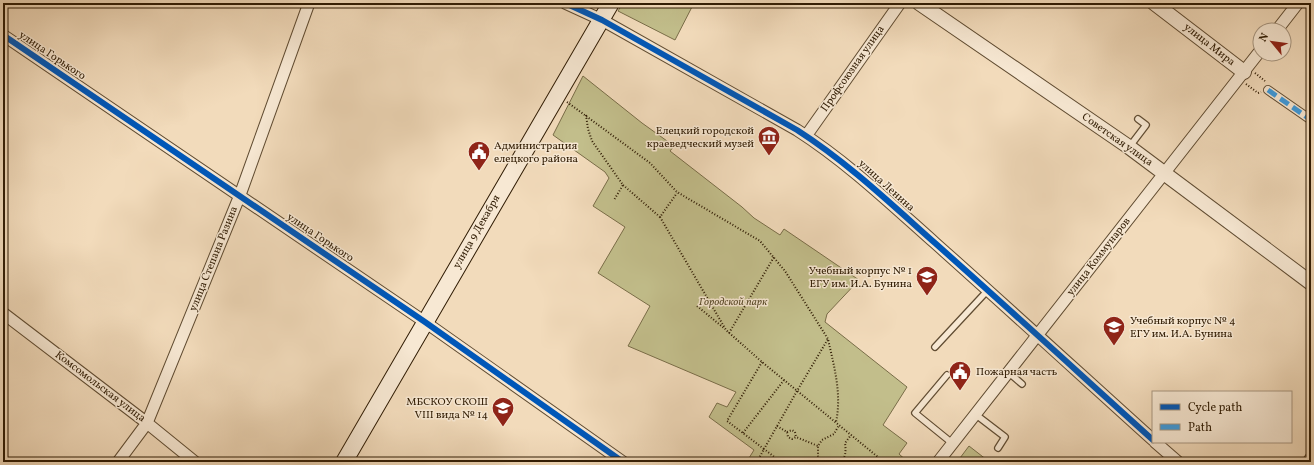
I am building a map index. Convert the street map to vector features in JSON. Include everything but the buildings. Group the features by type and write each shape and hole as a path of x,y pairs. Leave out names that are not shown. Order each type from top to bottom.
{"main road":[{"name":"улица 9 Декабря","path":"344,462 611,3"}],"street":[{"name":"улица Степана Разина","path":"118,462 147,423 240,195 309,3"},
{"name":"улица Ленина","path":"565,3 602,20 806,136 845,163 1152,439"},
{"name":"Профсоюзная улица","path":"806,136 900,3"},
{"name":"Советская улица","path":"919,3 1129,147 1311,283"},
{"name":"улица Мира","path":"1154,3 1243,73"},
{"path":"1283,22 1298,3"},
{"name":"улица Горького","path":"3,35 425,322 623,462"},
{"name":"улица Коммунаров","path":"938,462 1252,61"},
{"path":"1268,90 1311,120"},
{"name":"Комсомольская улица","path":"3,313 147,423 195,462"},
{"path":"1157,443 1178,462"},
{"path":"1308,462 1311,458"}],"lane":[{"path":"1129,147 1146,125 1138,118"},
{"path":"935,347 988,290"},
{"path":"1008,372 1022,384"},
{"path":"947,375 915,413 952,443"},
{"path":"975,414 1005,437 998,448"}],"path":[{"path":"1243,73 1267,82 1268,90 1258,93 1243,73"},
{"path":"565,100 650,163 677,192 760,241 785,271 828,339 838,390 839,410 836,423"},
{"path":"586,115 592,141 623,185 660,217 726,330 730,334"},
{"path":"614,200 623,185"},
{"path":"660,217 677,192"},
{"path":"730,334 774,258"},
{"path":"697,306 796,391 884,462"},
{"path":"758,462 764,448 796,391 828,339"},
{"path":"762,362 727,421 781,462"},
{"path":"743,433 784,380"},
{"path":"821,462 818,456 818,446 822,440 834,434 839,425"},
{"path":"777,426 787,432 788,437 792,439 796,437 818,446"},
{"path":"787,432 792,430 795,432 796,437"},
{"path":"841,462 845,457 845,443 851,435"}],"green space":[{"path":"623,3 694,3 675,40 618,11"},
{"name":"Городской парк","path":"583,76 642,123 674,146 670,151 754,218 780,235 784,229 859,280 827,314 825,322 907,387 883,425 907,443 899,454 908,462 749,462 749,458 754,450 709,417 717,403 727,407 736,392 628,346 650,306 598,273 625,227 593,206 609,178 605,172 553,135"},
{"path":"969,446 987,460 990,458 997,462 957,462"}],"marked path":[{"path":"1268,90 1311,120"}],"cycle path":[{"path":"565,3 602,20 797,130 815,142 868,184 901,213 1152,439"},
{"path":"3,35 425,322 623,462"}],"place":[{"name":"Елецкий городской краеведческий музей","path":"769,156"},
{"name":"Администрация елецкого района","path":"479,172"},
{"name":"Учебный корпус № 1 ЕГУ им. И.А. Бунина","path":"927,296"},
{"name":"Учебный корпус № 4 ЕГУ им. И.А. Бунина","path":"1114,346"},
{"name":"Пожарная часть","path":"960,392"},
{"name":"МБСКОУ СКОШ VIII вида № 14","path":"503,428"}]}
